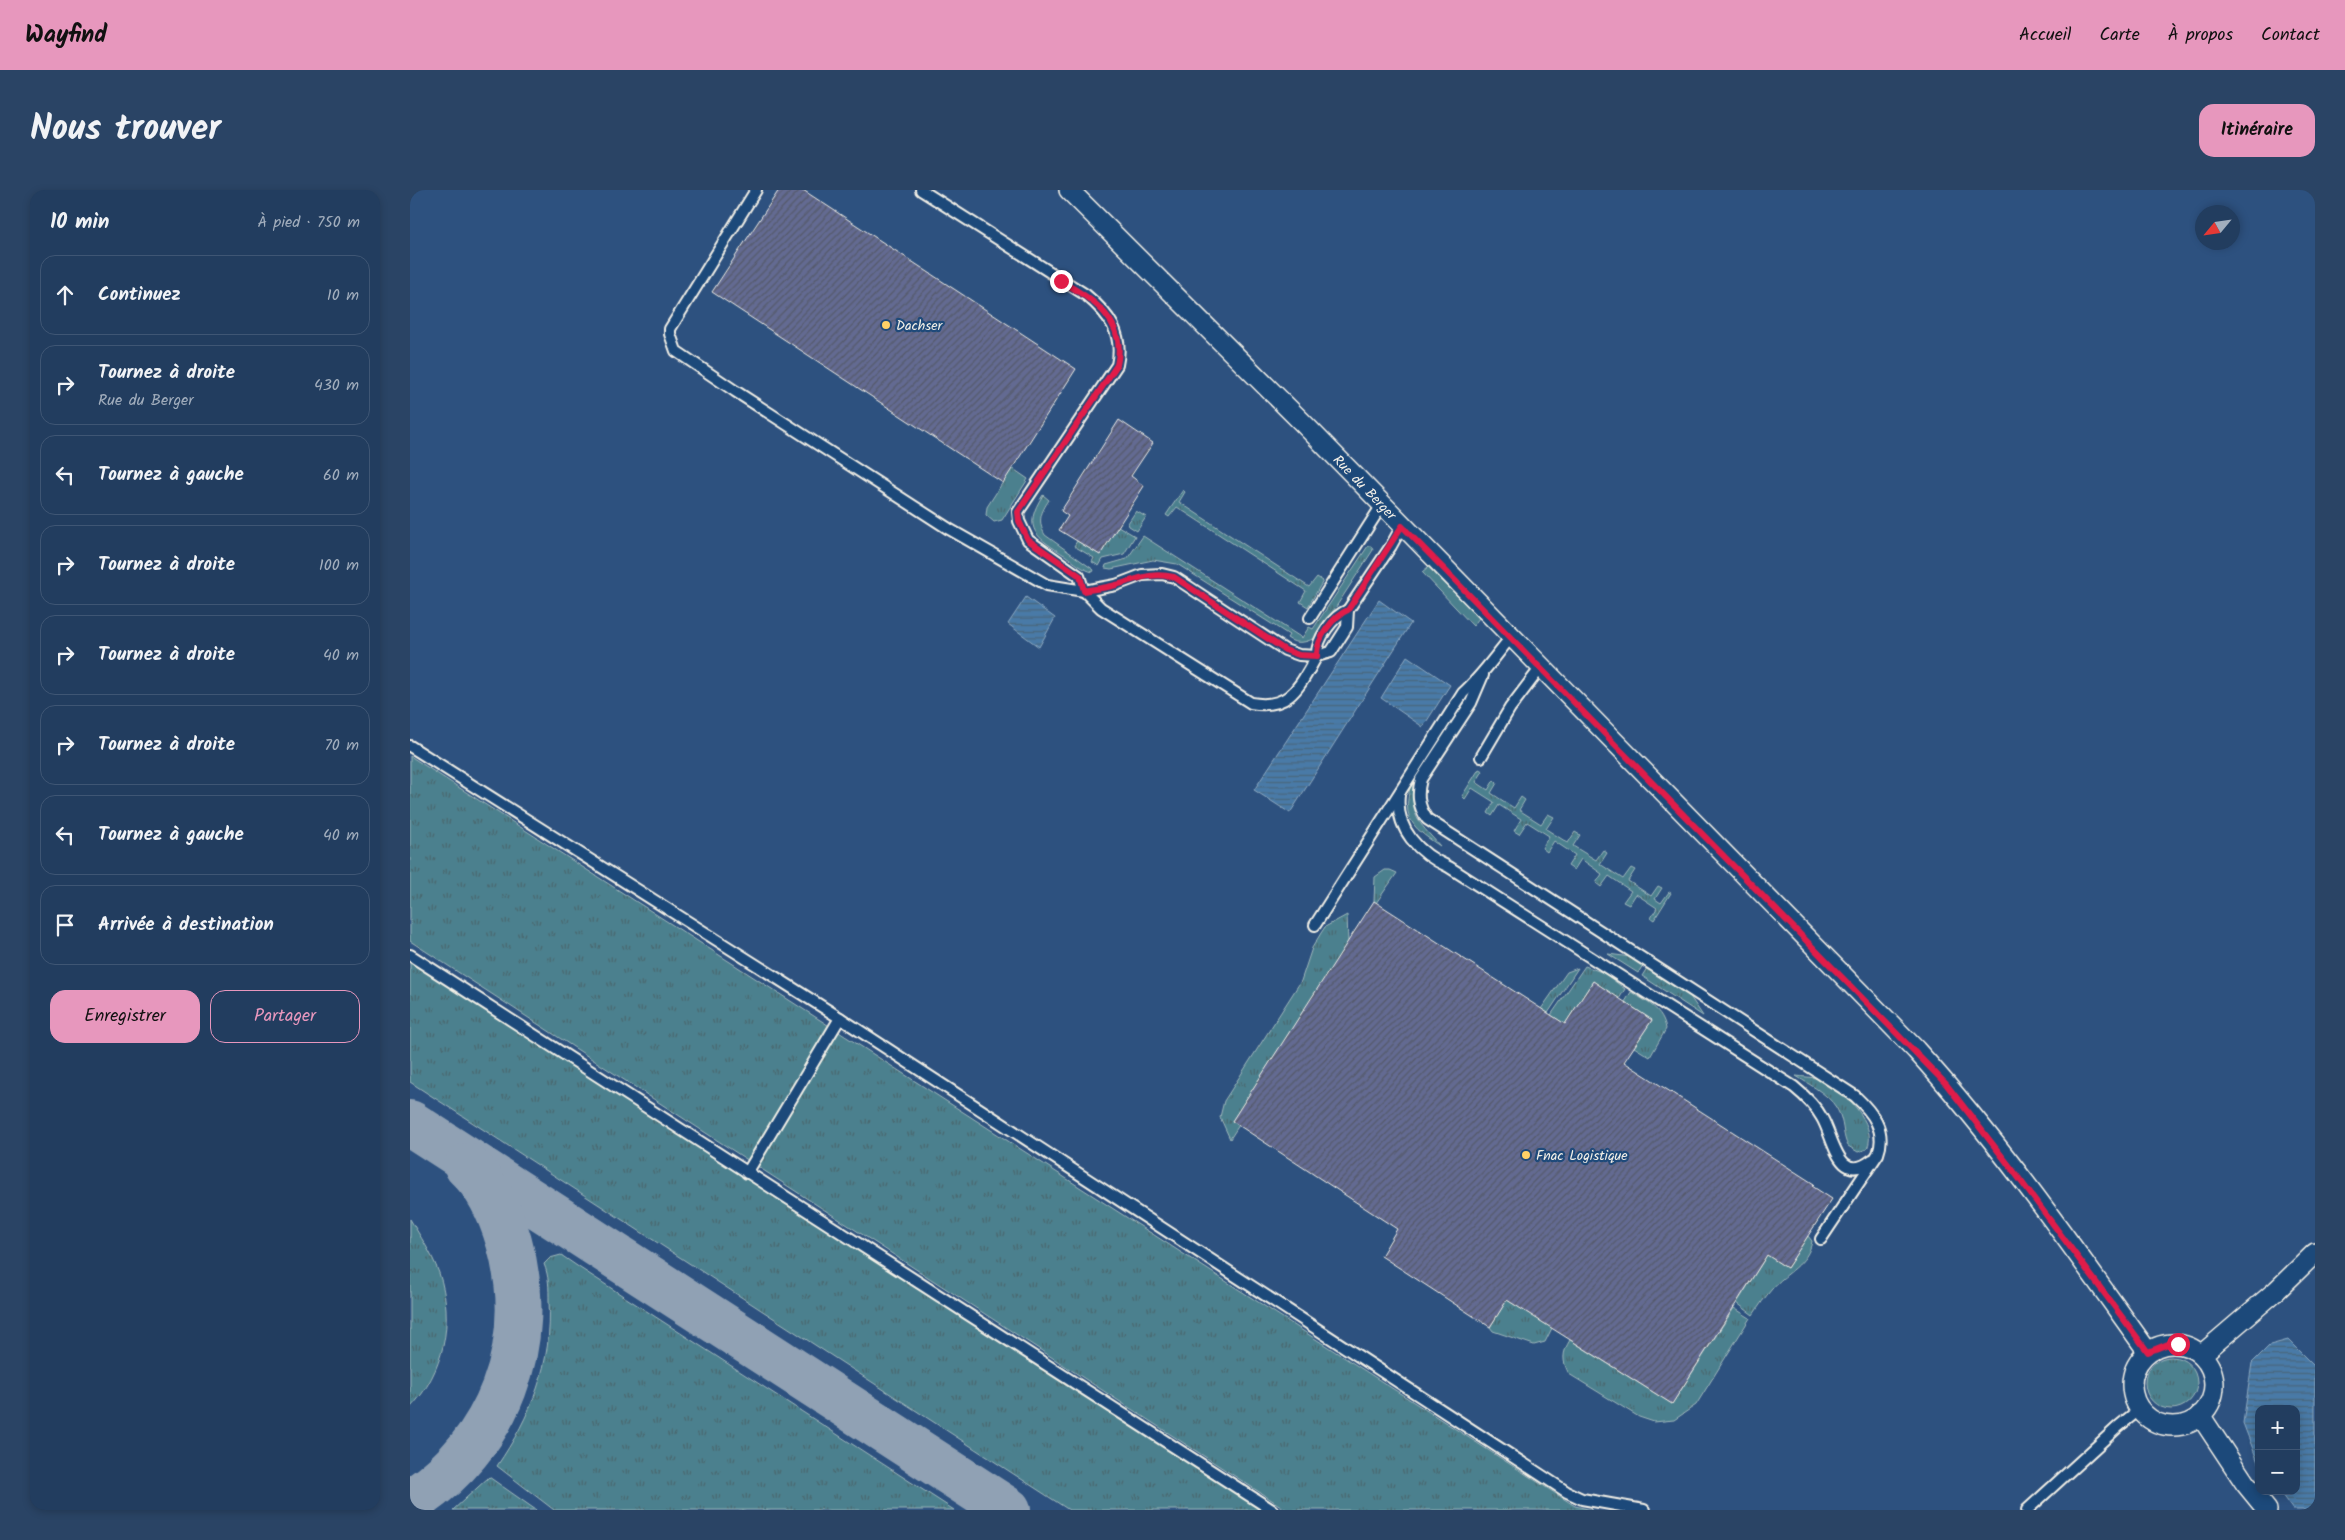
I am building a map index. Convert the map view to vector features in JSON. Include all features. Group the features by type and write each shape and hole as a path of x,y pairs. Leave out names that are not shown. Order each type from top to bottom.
{"street":[{"name":"Rue du Berger","path":"1069,190 1542,666 1946,1084 2018,1176 2148,1352"},
{"path":"2201,1355 2314,1255"},
{"path":"2168,1344 2178,1344 2189,1347 2201,1355 2211,1370 2213,1386 2210,1401 2200,1416 2188,1423 2167,1426 2147,1417 2140,1409 2132,1390 2132,1379 2135,1368 2148,1352 2168,1344"},
{"path":"2200,1416 2246,1484 2267,1510"}],"lane":[{"path":"756,190 670,329 676,351 949,529 1047,585 1084,591 1116,585 1142,576 1162,574 1174,577 1285,650 1299,655 1317,656 1331,652 1347,628 1348,610 1402,526"},
{"path":"921,190 1086,295 1100,308 1115,328 1119,343 1117,365 1018,512 1019,521 1028,540 1080,576 1084,591 1101,608 1251,703 1265,706 1277,703 1295,693 1317,656 1317,647 1322,639 1339,614 1348,610"},
{"path":"1310,618 1382,505"},
{"path":"1512,636 1497,653 1483,675 1471,703 1421,779 1419,798 1421,810 1427,819 1855,1096 1867,1107 1881,1130 1880,1146 1875,1158 1821,1239"},
{"path":"1481,757 1510,708 1542,666"},
{"path":"1315,925 1463,693 1483,675"},
{"path":"410,746 840,1018 1566,1492 1582,1499 1644,1510"},
{"path":"1399,794 1398,814 1407,835 1437,862 1449,867 1794,1087 1808,1099 1822,1118 1837,1154 1845,1165 1852,1168 1859,1167 1875,1158"},
{"path":"410,955 1272,1510"},
{"path":"747,1173 840,1018"},
{"path":"2027,1510 2118,1426 2140,1409"}],"green space":[{"path":"1012,468 1028,479 1002,520 994,522 986,515 987,507"},
{"path":"1183,490 1185,492 1179,502 1309,587 1317,577 1323,581 1308,607 1300,602 1306,591 1177,507 1169,517 1166,515"},
{"path":"1043,495 1049,500 1041,517 1041,525 1045,535 1094,570 1093,572 1082,568 1047,544 1035,532 1033,516"},
{"path":"1136,511 1146,517 1137,531 1129,526 1128,523"},
{"path":"1118,526 1135,536 1124,554 1103,559 1099,566 1092,562 1094,558 1074,546 1077,541 1100,555"},
{"path":"1143,536 1302,638 1309,627 1313,629 1368,546 1371,546 1373,550 1317,636 1306,642 1294,642 1287,638 1289,635 1177,564 1153,560 1111,569 1105,568 1106,565 1127,559"},
{"path":"1428,567 1479,618 1473,626 1422,572"},
{"path":"410,756 1575,1506 1592,1510 1287,1510 410,941"},
{"path":"1479,769 1483,771 1476,782 1488,790 1494,780 1497,783 1491,793 1514,808 1521,797 1525,800 1519,810 1541,824 1548,814 1554,817 1546,829 1568,843 1575,832 1580,835 1573,846 1596,860 1603,850 1607,853 1600,864 1623,879 1631,868 1635,870 1628,881 1651,896 1658,886 1662,888 1655,899 1661,903 1669,892 1671,893 1654,920 1651,918 1657,908 1636,894 1629,905 1623,902 1631,891 1609,876 1601,887 1596,883 1602,874 1581,859 1574,870 1568,866 1575,855 1554,841 1547,852 1542,848 1549,836 1527,822 1519,834 1514,831 1521,819 1499,805 1492,816 1488,813 1494,802 1472,788 1465,799 1462,796"},
{"path":"1414,780 1413,803 1417,817 1425,830 1440,846 1416,827 1409,815 1407,807 1408,796"},
{"path":"1385,870 1397,873 1376,903 1374,901 1375,877"},
{"path":"1347,915 1348,942 1232,1121 1239,1125 1230,1139 1220,1117 1224,1101 1301,981 1312,948 1321,933 1325,927"},
{"path":"1608,954 1631,957 1643,965 1638,973"},
{"path":"410,962 1261,1510 1069,1510 410,1082"},
{"path":"1585,966 1604,973 1625,989 1619,999 1593,981 1565,1024 1551,1015"},
{"path":"1578,968 1548,1013 1541,1009 1567,972"},
{"path":"1647,968 1689,995 1703,1016 1642,976"},
{"path":"1631,992 1658,1011 1664,1022 1666,1029 1650,1057 1634,1047 1652,1020 1625,1002"},
{"path":"1796,1076 1820,1079 1838,1090 1848,1099 1863,1118 1868,1129 1867,1149 1858,1152 1848,1146 1840,1115 1833,1102 1822,1092"},
{"path":"410,1219 439,1273 444,1291 446,1327 443,1345 431,1379 422,1394 410,1408"},
{"path":"1808,1236 1812,1241 1806,1256 1796,1268 1772,1289 1753,1315 1737,1303 1767,1255 1787,1268"},
{"path":"561,1255 954,1510 554,1510 497,1466 520,1428 537,1388 547,1346 549,1324 548,1282 544,1264 550,1258"},
{"path":"1507,1300 1552,1328 1545,1342 1534,1345 1493,1331 1490,1327"},
{"path":"1734,1308 1750,1318 1696,1405 1674,1420 1654,1422 1639,1417 1569,1374 1565,1365 1564,1353 1570,1340 1672,1404"},
{"path":"2166,1357 2176,1357 2190,1364 2197,1378 2197,1388 2190,1402 2176,1409 2166,1409 2156,1405 2149,1398 2145,1388 2145,1378 2149,1368 2156,1361"},
{"path":"489,1477 536,1510 453,1510"}],"water":[{"path":"1026,597 1055,618 1039,647 1008,624"},
{"path":"1379,600 1411,623 1290,813 1254,790"},
{"path":"1407,656 1450,685 1423,727 1381,698"},
{"path":"2288,1340 2315,1367 2315,1510 2293,1510 2282,1495 2300,1495 2300,1405 2255,1405 2255,1454 2243,1423 2252,1363 2270,1345"}],"building":[{"name":"Dachser","path":"779,190 803,190 1076,369 1003,483 712,292"},
{"path":"1119,420 1153,443 1131,476 1144,486 1100,555 1059,530 1068,516 1061,511"},
{"name":"Fnac Logistique","path":"1374,901 1565,1024 1593,981 1652,1020 1624,1062 1814,1184 1812,1186 1832,1199 1787,1268 1767,1255 1672,1404 1507,1300 1490,1327 1381,1256 1397,1229 1232,1121"}],"taxiway":[{"path":"410,1123 1008,1510"},
{"path":"410,1502 441,1479 467,1452 488,1422 504,1389 514,1354 518,1318 517,1280 509,1242 493,1201 481,1182 467,1166"}],"place":[{"name":"Dachser","path":"886,325"},
{"name":"Fnac Logistique","path":"1526,1155"}],"route":[{"path":"1061,281 1086,295 1100,308 1115,328 1119,343 1119,355 1117,365 1018,512 1019,521 1028,540 1080,576 1084,591 1116,585 1142,576 1162,574 1174,577 1285,650 1299,655 1317,656 1317,647 1322,639 1339,614 1348,610 1391,546 1402,526 1916,1050 1946,1084 2012,1169 2148,1352 2168,1344 2178,1344"}]}
